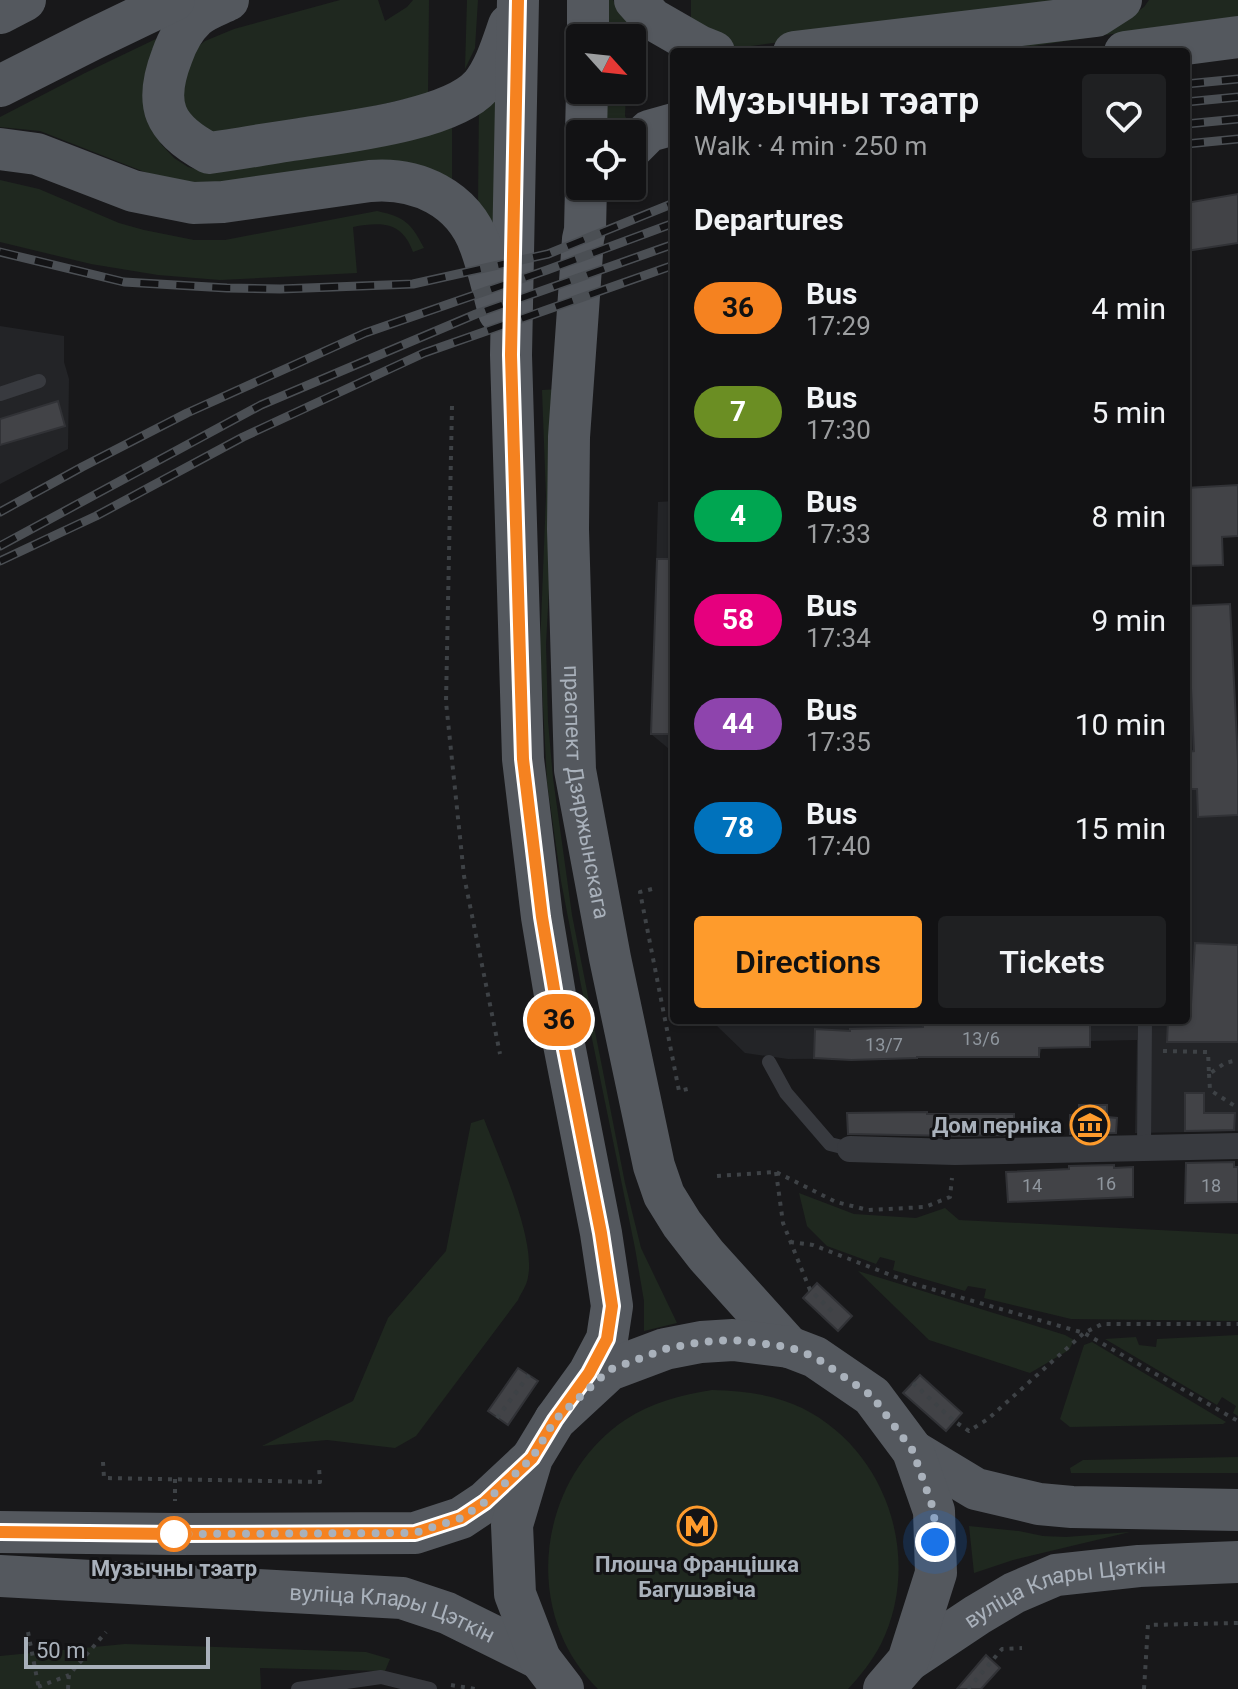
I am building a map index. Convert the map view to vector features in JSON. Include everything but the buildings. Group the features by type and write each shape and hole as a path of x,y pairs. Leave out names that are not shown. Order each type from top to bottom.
{"main road":[{"path":"0,13 25,0"},
{"path":"0,86 174,0"},
{"path":"228,0 196,16 178,39 163,81 162,102 172,125 188,142 209,153 383,126 426,114 465,98 480,87 492,68 502,47 516,0"},
{"path":"516,0 511,355 523,759 556,1005 601,1233 612,1306 607,1339 589,1373 532,1458 512,1525 515,1594 552,1674"},
{"path":"588,0 588,24"},
{"path":"635,0 652,19 704,48"},
{"path":"828,48 1096,16 1121,0"},
{"path":"1155,48 1238,37"},
{"path":"646,134 670,125"},
{"path":"0,149 37,154 133,191 193,203 223,202 387,179 417,185 449,201 472,228 480,244 511,355"},
{"name":"праспект Дзяржынскага","path":"586,200 569,437 568,529 575,770 610,958 654,1166 664,1195 706,1255 789,1347"},
{"path":"585,230 599,200"},
{"path":"555,1420 609,1370 665,1349 701,1342 733,1340 789,1347 815,1357 872,1396 913,1451 934,1511 936,1573 896,1675"},
{"path":"913,1451 976,1489 1039,1504 1238,1510"},
{"path":"0,1532 415,1533 461,1518 485,1502 532,1458"},
{"name":"вуліца Клары Цэткін","path":"896,1675 977,1615 1014,1593 1056,1575 1139,1566 1238,1562"},
{"name":"вуліца Клары Цэткін","path":"0,1576 402,1598 447,1613 552,1674"}],"street":[{"path":"850,1149 955,1152 1238,1146"}],"lane":[{"path":"0,394 39,381"},
{"path":"1144,1147 1145,1024"},
{"path":"769,1062 786,1093 830,1144 850,1149"},
{"path":"298,1689 381,1677 430,1689"}],"path":[{"path":"452,406 446,702 464,876 500,1054"},
{"path":"652,889 640,892 676,1077 679,1091 692,1088"},
{"path":"1144,1051 1208,1052 1210,1090 1238,1108"},
{"path":"1209,1074 1225,1063 1238,1060"},
{"path":"717,1176 776,1172 836,1202 868,1210 925,1207 950,1197"},
{"path":"776,1172 783,1223 810,1290 836,1315"},
{"path":"790,1242 813,1245 914,1284 1084,1333 1238,1421"},
{"path":"913,1383 969,1431 988,1419 1084,1333 1102,1324 1238,1324"},
{"path":"497,1418 529,1375"},
{"path":"103,1462 104,1478 147,1479 320,1482 319,1467"},
{"path":"1144,1689 1148,1625 1238,1623"},
{"path":"28,1632 38,1688 69,1675 106,1632"},
{"path":"968,1689 1002,1649 1022,1648"},
{"path":"68,1689 69,1675"},
{"path":"451,1685 475,1689"}],"shaded area":[{"path":"340,0 378,0 385,21 413,0 429,0 428,94 214,142 188,126 176,80 185,57 205,41 234,29"},
{"path":"467,0 478,0 475,48 465,69"},
{"path":"604,0 613,0 629,24 603,24"},
{"path":"691,0 1092,0 744,47 717,44 691,28"},
{"path":"1149,0 1238,0 1238,17 1021,48 949,48 1130,17"},
{"path":"162,36 151,124 161,144 188,167 206,172 452,120 452,181 185,182 160,178 40,131 0,127 0,117"},
{"path":"501,72 498,233 478,209 479,101"},
{"path":"602,104 625,104 627,120 602,120"},
{"path":"0,180 39,189 119,223 194,240 225,240 377,211 406,222 424,248 413,252 397,229 363,225 353,227 357,273 220,280 158,275 91,264 0,242"},
{"path":"0,326 64,336 64,362 69,379 68,449 0,484"},
{"path":"560,389 546,644 553,778 572,915 625,1183 641,1248 677,1323 644,1331 644,1301 635,1248 561,881 547,782 540,648 546,496 542,390"},
{"path":"670,501 670,750 651,734 658,502"},
{"path":"1230,604 1238,761 1238,1131 1135,1133 1137,1040 1091,1041 1090,1047 1042,1048 1039,1057 788,1059 745,1053 716,1025 1190,1024 1190,606"},
{"path":"484,1119 514,1198 526,1241 528,1277 518,1300 416,1436 395,1448 327,1440 262,1446 353,1401 388,1318 446,1251 471,1123"},
{"path":"799,1193 854,1214 916,1218 945,1208 959,1220 1238,1234 1238,1321 1071,1319 984,1298 986,1289 968,1286 965,1291 893,1270 895,1261 880,1257 876,1264 827,1246 807,1226"},
{"path":"858,1271 1074,1340 1069,1350 1030,1373 929,1340"},
{"path":"1238,1335 1238,1416 1233,1413 1236,1406 1222,1397 1217,1405 1105,1339 1136,1337 1139,1345 1156,1347 1157,1339"},
{"path":"1092,1342 1226,1422 1070,1427 1060,1419 1084,1345"},
{"path":"712,1390 758,1394 802,1408 832,1427 856,1451 875,1479 889,1510 897,1543 898,1577 893,1611 881,1644 848,1689 598,1689 573,1658 557,1623 549,1586 549,1548 557,1511 573,1476 595,1445 625,1420 667,1400"},
{"path":"1238,1457 1238,1473 1071,1473 1070,1468 1083,1460"},
{"path":"969,1526 1066,1537 1130,1532 1013,1560 974,1573"},
{"path":"125,1644 366,1652 390,1659 385,1671 260,1668 261,1689 0,1689 0,1656"}],"railway":[{"path":"1190,84 1238,79"},
{"path":"1190,102 1238,97"},
{"path":"1190,124 1238,119"},
{"path":"1190,144 1238,139"},
{"path":"0,252 124,282 280,289 413,284 548,254 670,205"},
{"path":"0,512 187,413 365,333 670,224"},
{"path":"0,546 261,405 476,314 670,245"},
{"path":"0,561 96,516 243,437 424,353 670,266"}],"bus line":[{"name":"36","path":"0,1532 415,1533 461,1518 485,1502 532,1458 589,1373 607,1339 612,1306 542,917 523,759 511,355 518,0"}],"place":[{"name":"Дом перніка","path":"1090,1125"},
{"name":"Плошча Францішка Багушэвіча","path":"697,1526"},
{"name":"Музычны тэатр","path":"174,1534"}],"route":[{"path":"174,1534 415,1533 461,1518 485,1502 532,1458 555,1420 609,1370 665,1349 733,1340 789,1347 815,1357 872,1396 913,1451 934,1511 935,1542"}]}
